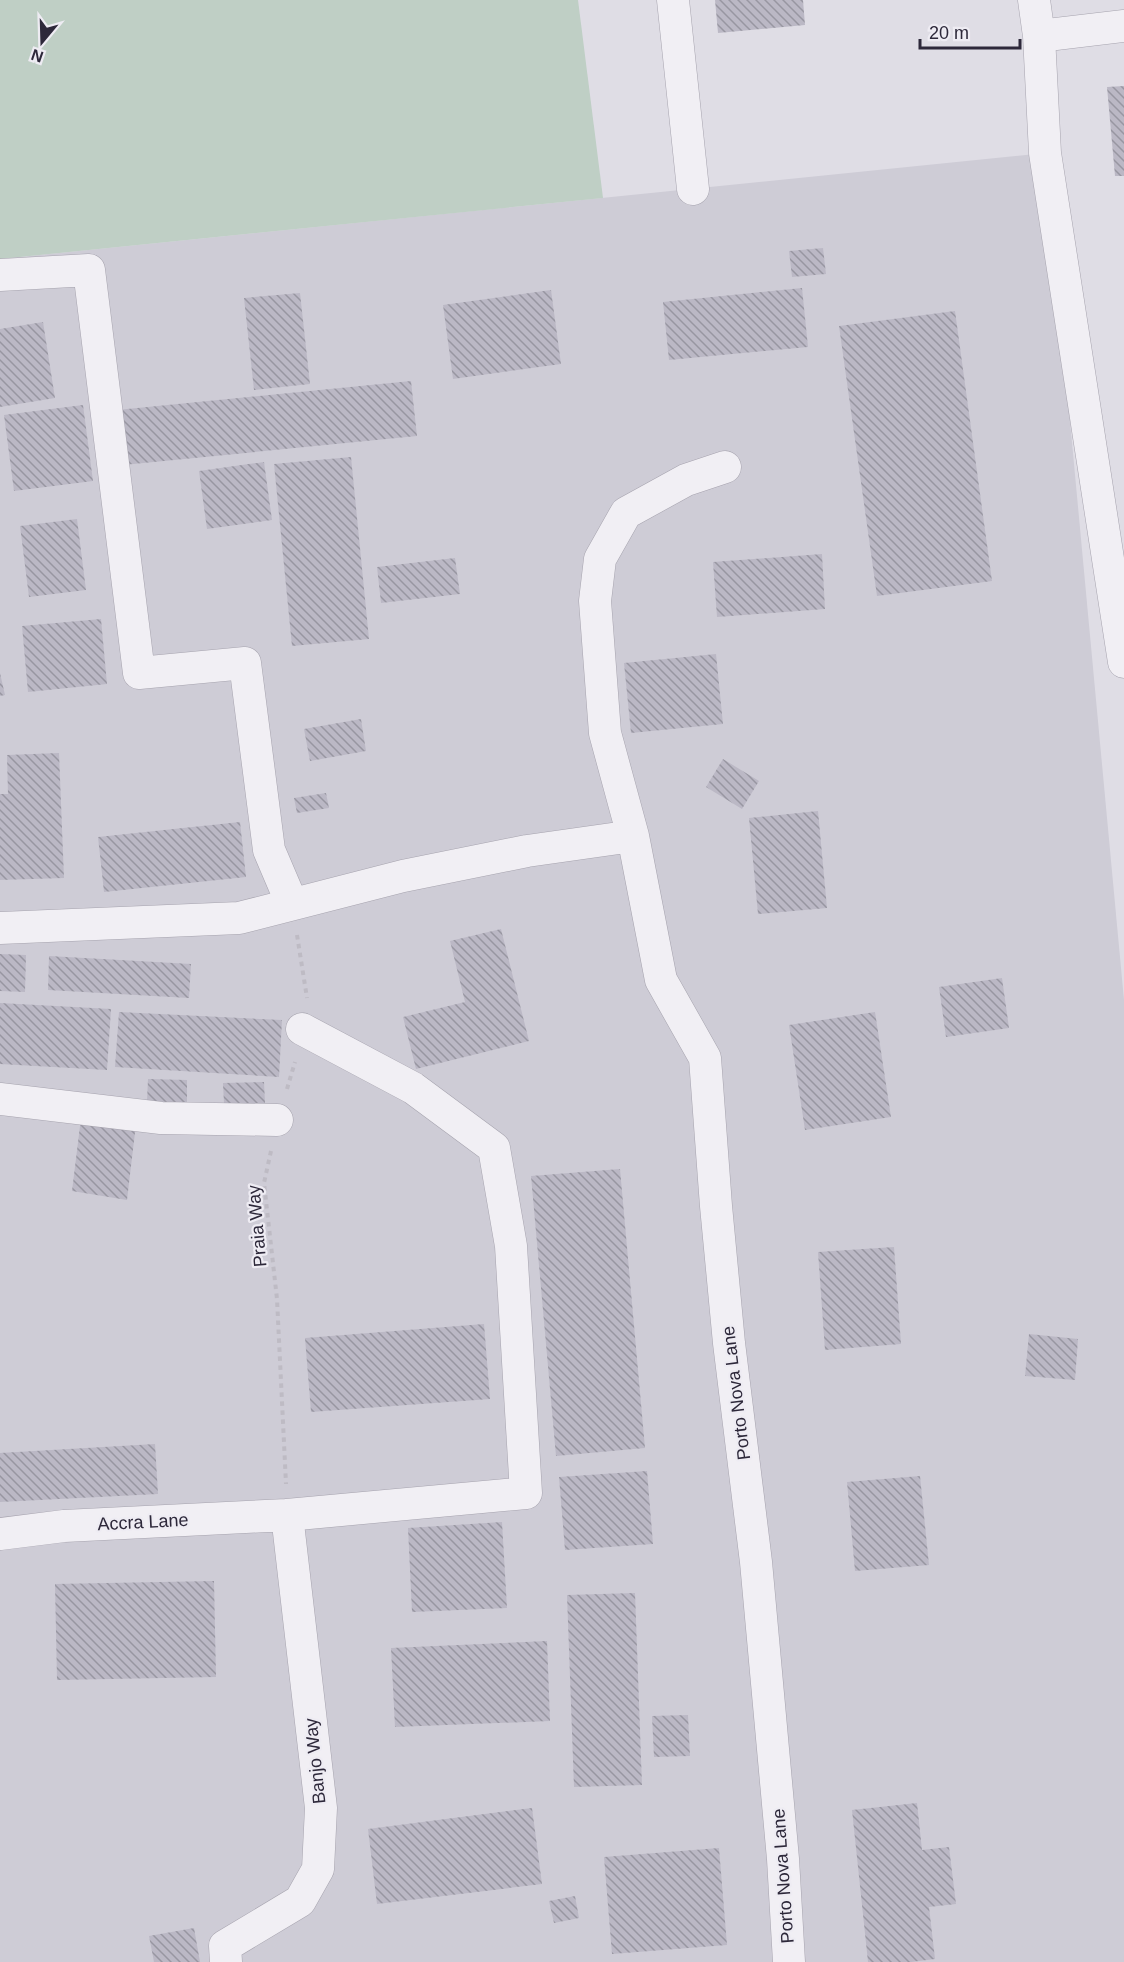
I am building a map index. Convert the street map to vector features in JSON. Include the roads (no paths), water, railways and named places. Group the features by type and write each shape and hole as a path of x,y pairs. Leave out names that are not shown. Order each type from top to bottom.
{"street":[{"path":"673,0 693,189"},
{"path":"1034,0 1039,36 1045,153 1124,662"},
{"path":"1039,36 1124,26"},
{"path":"0,276 89,270 139,673 245,663 269,850 292,904"},
{"name":"Porto Nova Lane","path":"725,467 686,480 626,513 600,560 595,601 605,733 633,836 661,980 705,1058 722,1275 756,1562 783,1859 789,1962"},
{"path":"0,928 239,918 404,876 527,851 633,836"},
{"name":"Accra Lane","path":"0,1534 64,1526 287,1515 526,1493 511,1246 494,1148 413,1088 302,1029"},
{"path":"0,1099 161,1118 277,1120"},
{"name":"Banjo Way","path":"226,1962 225,1946 300,1901 318,1869 321,1808 287,1515"}]}
